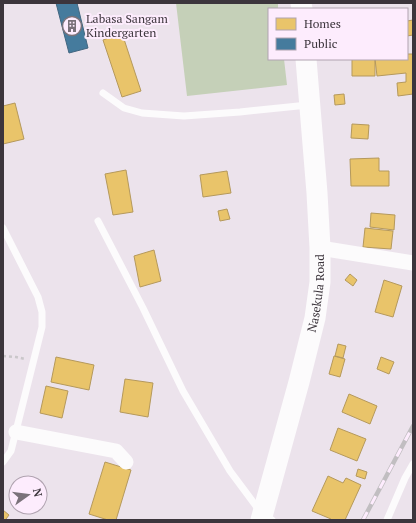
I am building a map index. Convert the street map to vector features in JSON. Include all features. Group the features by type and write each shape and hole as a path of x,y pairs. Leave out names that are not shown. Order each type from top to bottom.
{"main road":[{"name":"Nasekula Road","path":"265,518 315,318 320,282 317,193 306,60"}],"street":[{"path":"320,248 413,263"},
{"path":"16,432 116,451 126,462"}],"lane":[{"path":"103,93 124,108 142,113 184,116 240,112 310,104"},
{"path":"98,221 143,308 183,391 230,471 265,518"},
{"path":"3,228 38,297 42,312 42,328 16,432 11,451 3,462"},
{"path":"388,520 405,478 413,464"}],"path":[{"path":"3,356 34,361"}],"green space":[{"path":"176,3 278,3 278,8 268,8 268,60 284,60 287,85 187,96"}],"building: Homes":[{"path":"413,20 413,35 408,36 408,21"},
{"path":"122,33 141,91 122,97 103,40"},
{"path":"408,54 413,54 413,94 398,96 397,83 406,82 406,73 377,76 375,60 408,60"},
{"path":"352,60 375,60 375,76 352,76"},
{"path":"344,94 345,104 335,105 334,95"},
{"path":"15,103 24,139 3,144 3,106"},
{"path":"352,124 369,125 368,139 351,138"},
{"path":"379,158 379,171 389,171 389,186 351,186 350,159"},
{"path":"126,170 133,212 113,215 105,174"},
{"path":"227,171 231,193 203,197 200,175"},
{"path":"227,209 230,219 220,221 218,211"},
{"path":"371,213 395,215 394,230 370,227"},
{"path":"365,228 393,231 391,249 363,247"},
{"path":"154,250 161,281 140,287 134,256"},
{"path":"350,274 357,280 353,286 345,280"},
{"path":"384,280 402,286 393,317 375,312"},
{"path":"338,344 346,346 343,358 335,356"},
{"path":"334,356 345,359 340,377 329,374"},
{"path":"56,357 94,365 89,390 51,382"},
{"path":"381,357 394,362 389,374 377,369"},
{"path":"125,379 153,383 148,417 120,412"},
{"path":"46,386 68,391 62,418 40,413"},
{"path":"349,394 377,406 370,424 342,412"},
{"path":"338,428 366,439 357,461 330,450"},
{"path":"105,462 131,470 116,520 108,520 89,514"},
{"path":"358,469 367,472 365,479 356,476"},
{"path":"328,476 343,483 346,478 361,485 345,520 331,520 312,511"},
{"path":"3,510 9,515 6,519 7,520 3,520"}],"building: Public":[{"name":"Labasa Sangam Kindergarten","path":"56,3 77,3 88,48 69,53"}],"railway":[{"path":"363,520 413,426"}],"place":[{"name":"Labasa Sangam Kindergarten","path":"72,26"}]}
